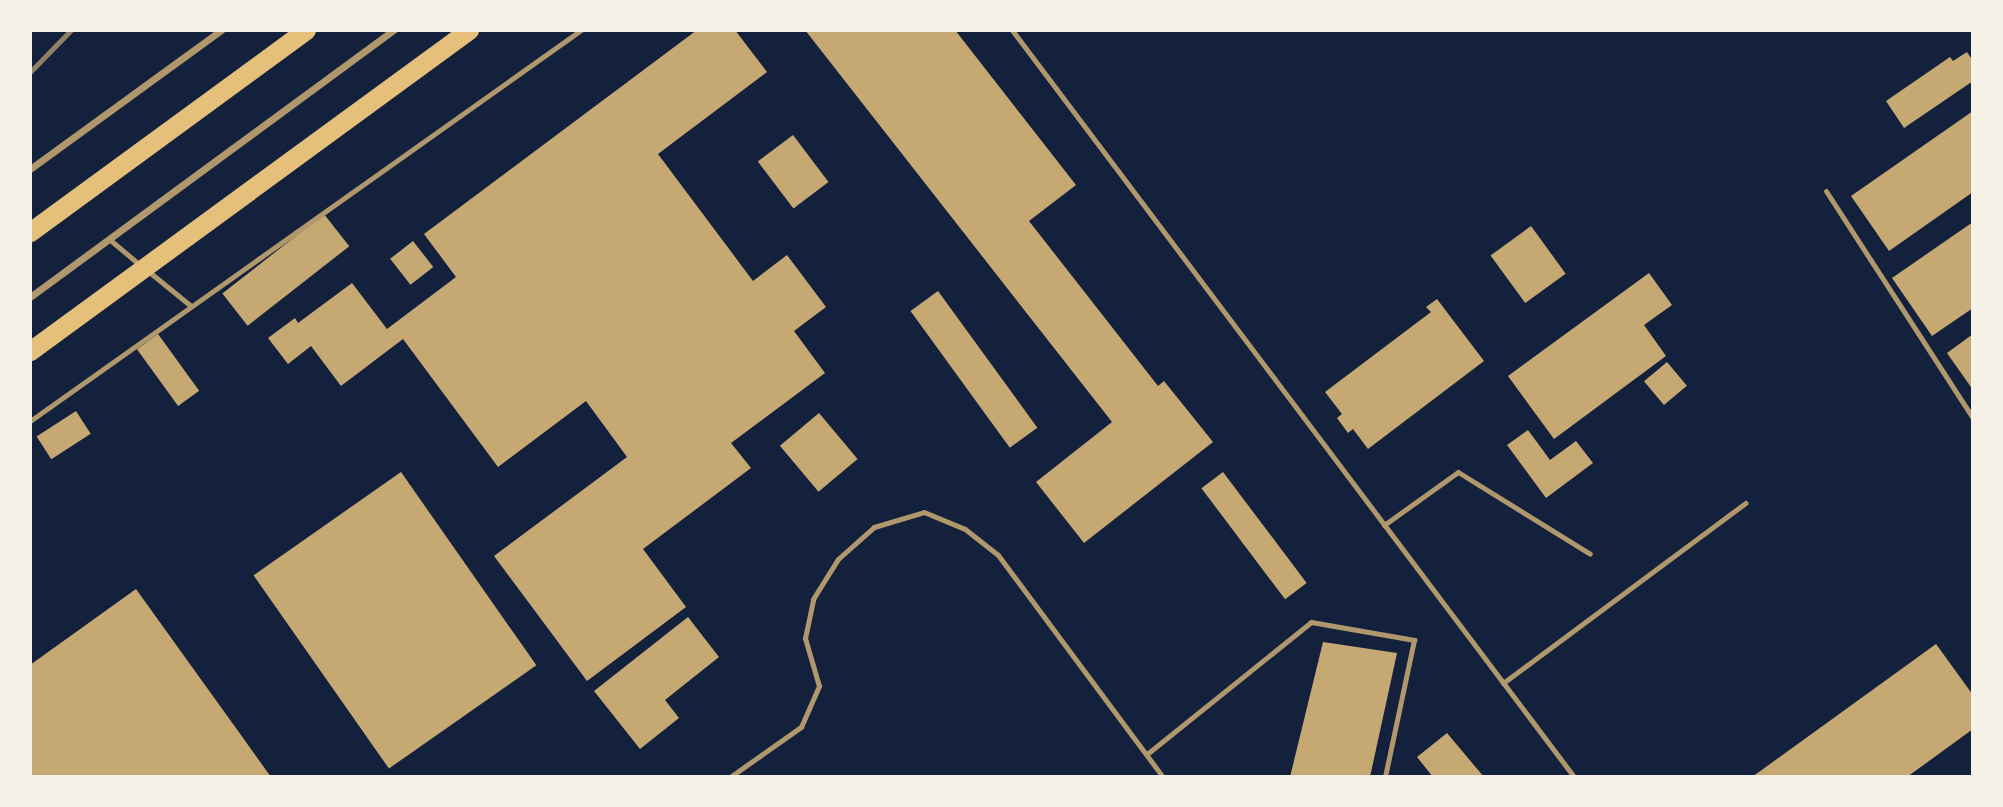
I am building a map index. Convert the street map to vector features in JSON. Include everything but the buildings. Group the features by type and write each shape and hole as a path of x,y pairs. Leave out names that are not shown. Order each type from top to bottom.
{"highway":[{"path":"30,232 306,30"},
{"path":"30,351 469,30"}],"street":[{"path":"30,169 221,30"},
{"path":"30,297 394,30"}],"lane":[{"path":"30,421 581,30"},
{"path":"1012,30 1574,777"},
{"path":"1826,191 1973,418"},
{"path":"109,239 191,306"},
{"path":"1384,525 1458,472 1590,554"},
{"path":"1503,683 1745,503"},
{"path":"730,777 801,727 819,686 805,638 813,599 838,559 874,527 924,512 965,529 998,555 1163,777"},
{"path":"1147,754 1311,622 1414,640 1385,777"}],"railway":[{"path":"30,72 71,30"}]}
